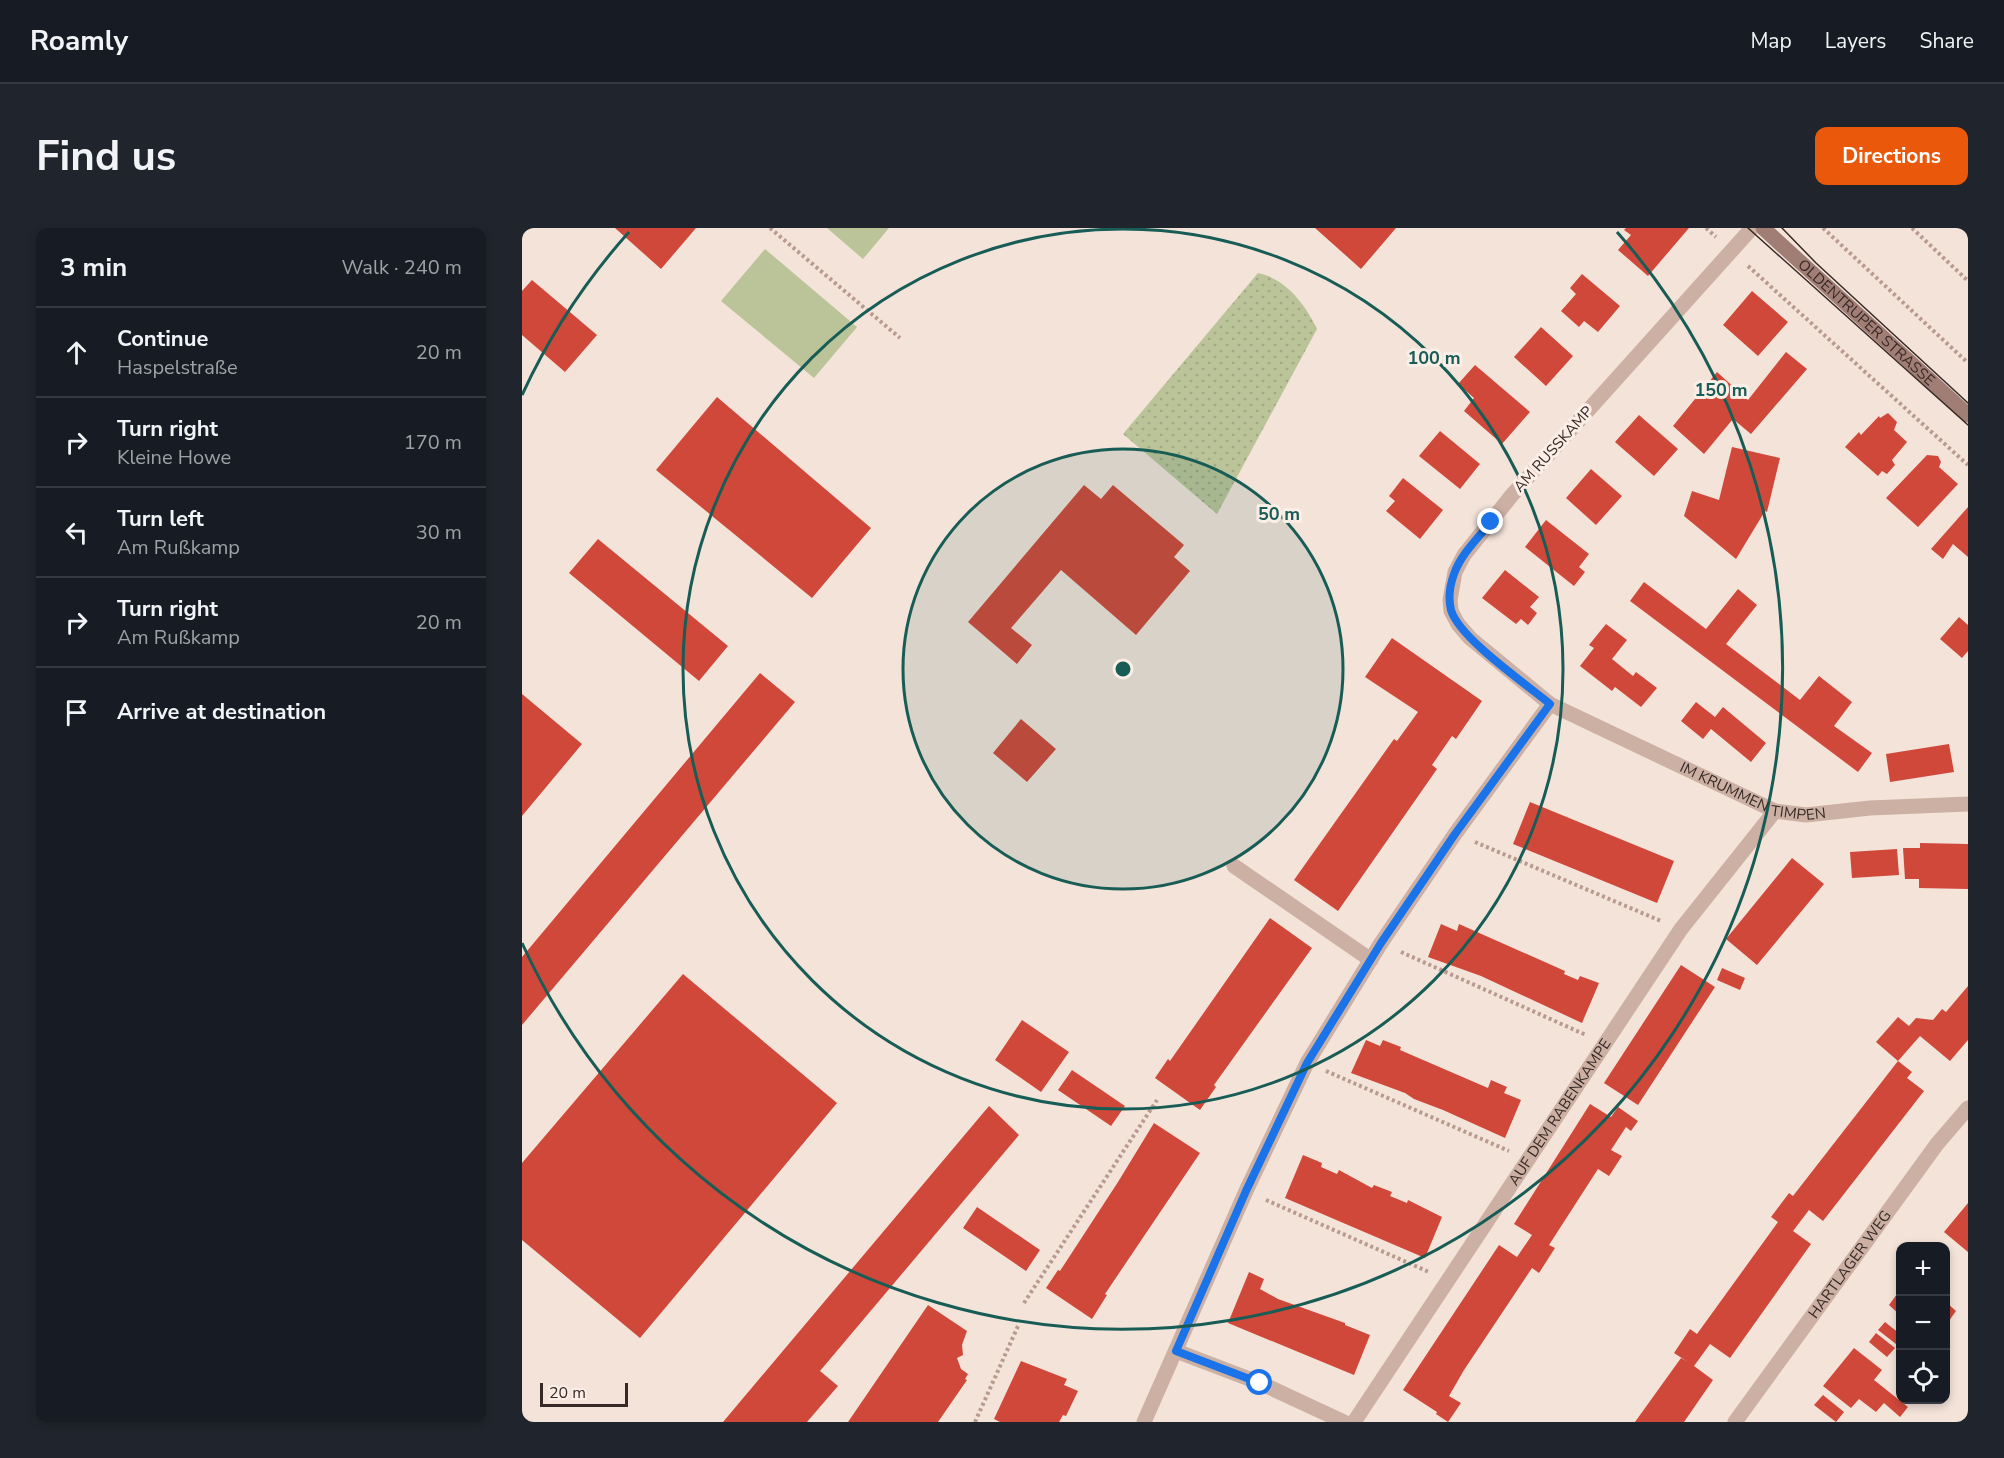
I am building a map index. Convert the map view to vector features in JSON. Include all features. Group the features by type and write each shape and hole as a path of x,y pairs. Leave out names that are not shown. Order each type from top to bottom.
{"street":[{"name":"AM RUSSKAMP","path":"1550,704 1470,638 1458,624 1451,611 1450,600 1455,572 1464,555 1512,495 1752,228"},
{"name":"OLDENTRUPER STRASSE","path":"1763,228 1968,415"},
{"name":"IM KRUMMEN TIMPEN","path":"1550,704 1775,811 1806,815 1870,807 1968,804"},
{"path":"1144,1422 1246,1191 1307,1063 1381,943 1455,834 1550,704"},
{"name":"AUF DEM RABENKAMPE","path":"1354,1422 1450,1281 1681,929 1775,811"},
{"path":"1234,867 1371,960"},
{"name":"HARTLAGER WEG","path":"1735,1422 1937,1144 1968,1108"},
{"path":"1176,1351 1260,1383 1344,1422"}],"path":[{"path":"770,228 900,338"},
{"path":"1823,228 1968,363"},
{"path":"1912,228 1968,281"},
{"path":"1730,250 1968,465"},
{"path":"1455,834 1681,929"},
{"path":"1381,943 1605,1043"},
{"path":"1307,1063 1529,1159"},
{"path":"1024,1303 1157,1100"},
{"path":"1246,1191 1450,1281"},
{"path":"975,1422 1018,1326"}],"green space":[{"path":"827,228 889,228 863,259"},
{"path":"765,249 857,327 814,378 721,301"},
{"path":"1258,273 1277,281 1294,294 1317,329 1217,514 1123,434"}],"building":[{"path":"615,228 696,228 661,269"},
{"path":"1315,228 1396,228 1361,269"},
{"path":"1626,228 1689,228 1648,276 1618,250 1631,235 1624,230"},
{"path":"1582,274 1620,306 1598,332 1584,321 1579,327 1561,311 1576,294 1570,288"},
{"path":"532,280 597,335 565,372 522,335 522,291"},
{"path":"1752,291 1788,322 1758,356 1723,325"},
{"path":"1541,327 1573,356 1546,386 1514,357"},
{"path":"1786,352 1807,369 1751,434 1733,419 1704,454 1673,426 1717,372 1748,400"},
{"path":"1475,365 1530,412 1502,444 1464,411 1474,398 1458,384"},
{"path":"717,397 871,528 812,598 656,470"},
{"path":"1888,413 1897,422 1894,430 1907,442 1892,460 1895,465 1887,474 1882,471 1878,476 1845,447 1859,432 1861,435 1879,416 1880,418"},
{"path":"1639,415 1678,449 1654,476 1615,442"},
{"path":"1440,431 1480,464 1460,489 1419,456"},
{"path":"1732,447 1780,458 1767,512 1765,511 1736,559 1684,516 1692,491 1719,500"},
{"path":"1927,455 1938,456 1941,462 1939,467 1958,484 1918,527 1886,498"},
{"path":"1591,469 1622,496 1596,525 1566,498"},
{"path":"1403,478 1443,510 1420,539 1386,511 1395,501 1389,496"},
{"path":"1084,485 1101,499 1113,485 1184,545 1174,557 1190,571 1136,635 1061,570 1011,628 1032,645 1017,664 968,622"},
{"path":"1968,507 1968,557 1953,544 1943,559 1931,549"},
{"path":"1546,520 1589,554 1579,567 1585,572 1574,586 1525,547"},
{"path":"598,539 728,646 699,681 569,573"},
{"path":"1505,570 1539,597 1530,607 1537,613 1528,625 1521,619 1516,624 1482,598"},
{"path":"1644,582 1706,629 1738,589 1757,605 1726,644 1800,700 1819,676 1852,702 1834,726 1872,753 1858,772 1630,601"},
{"path":"1959,617 1968,625 1968,651 1962,658 1940,639"},
{"path":"1606,624 1627,640 1612,659 1633,676 1636,672 1657,688 1641,707 1615,687 1612,691 1580,666 1594,648 1589,645"},
{"path":"1392,638 1482,701 1456,739 1452,736 1432,765 1437,769 1338,911 1294,880 1394,739 1397,741 1418,712 1365,677"},
{"path":"760,673 795,702 522,1025 522,957"},
{"path":"522,694 582,744 522,816"},
{"path":"1696,702 1715,717 1723,707 1766,743 1751,762 1711,729 1703,739 1681,721"},
{"path":"1021,719 1056,749 1027,782 993,753"},
{"path":"1949,744 1954,772 1890,782 1886,754"},
{"path":"1530,802 1674,861 1657,903 1513,844"},
{"path":"1920,843 1968,844 1968,889 1919,888 1919,879 1905,879 1903,848 1920,848"},
{"path":"1897,849 1899,875 1852,878 1850,852"},
{"path":"1792,858 1824,884 1757,965 1726,939"},
{"path":"1270,918 1312,948 1214,1085 1216,1087 1200,1110 1155,1078 1168,1059 1170,1061"},
{"path":"1441,924 1457,931 1459,924 1565,971 1564,974 1578,980 1580,976 1599,983 1582,1023 1481,976 1428,957"},
{"path":"1681,965 1715,987 1638,1105 1604,1083"},
{"path":"1722,968 1745,978 1740,990 1717,980"},
{"path":"683,974 837,1103 640,1338 522,1240 522,1163"},
{"path":"1968,986 1968,1040 1950,1061 1920,1036 1898,1061 1876,1042 1898,1017 1909,1026 1916,1018 1933,1020 1942,1009 1946,1012"},
{"path":"1022,1020 1069,1052 1041,1092 995,1060"},
{"path":"1366,1040 1380,1046 1383,1040 1401,1047 1400,1050 1488,1088 1491,1080 1507,1087 1504,1093 1521,1100 1505,1138 1405,1093 1351,1073"},
{"path":"1898,1061 1912,1072 1907,1078 1924,1091 1823,1221 1809,1210 1793,1231 1811,1244 1730,1358 1710,1344 1694,1366 1713,1380 1684,1422 1635,1422 1681,1358 1688,1362 1674,1353 1690,1329 1697,1334 1778,1222 1771,1217 1789,1193 1793,1196"},
{"path":"1072,1070 1125,1106 1111,1126 1058,1090"},
{"path":"1590,1104 1611,1117 1618,1107 1638,1121 1631,1131 1626,1127 1611,1150 1622,1156 1609,1176 1598,1169 1549,1245 1555,1248 1539,1273 1532,1268 1464,1370 1449,1396 1461,1403 1448,1422 1403,1390 1499,1245 1517,1257 1532,1235 1514,1224"},
{"path":"989,1106 1019,1135 820,1371 838,1386 807,1422 723,1422"},
{"path":"1154,1123 1200,1153 1105,1294 1107,1295 1092,1319 1046,1288 1058,1270 1060,1271"},
{"path":"1303,1155 1322,1163 1321,1167 1337,1174 1339,1170 1372,1188 1374,1185 1392,1192 1390,1196 1407,1203 1408,1200 1442,1217 1425,1258 1285,1198"},
{"path":"1968,1203 1968,1252 1944,1232"},
{"path":"977,1207 1040,1250 1026,1271 963,1228"},
{"path":"1249,1272 1264,1279 1260,1289 1278,1299 1345,1323 1345,1325 1370,1335 1354,1375 1228,1323"},
{"path":"1896,1295 1896,1311 1889,1305"},
{"path":"928,1305 967,1331 962,1345 963,1355 957,1358 961,1369 968,1374 965,1379 967,1380 938,1422 848,1422"},
{"path":"1950,1306 1956,1311 1950,1319"},
{"path":"1885,1322 1896,1331 1896,1344 1878,1330"},
{"path":"1876,1333 1895,1348 1887,1357 1869,1342"},
{"path":"1854,1348 1882,1370 1874,1380 1896,1397 1896,1404 1904,1404 1908,1407 1900,1417 1884,1403 1876,1412 1859,1399 1851,1408 1823,1386"},
{"path":"1021,1361 1067,1379 1064,1385 1078,1391 1066,1416 1063,1415 1059,1422 1000,1422 994,1419"},
{"path":"1823,1395 1844,1412 1836,1422 1814,1405"}],"tram line":[{"path":"1748,228 1968,425"},
{"path":"1782,228 1816,263 1968,403"}],"route":[{"path":"1260,1383 1176,1351 1246,1191 1307,1063 1381,943 1455,834 1550,704 1470,638 1451,611 1450,589 1455,572 1464,555 1491,522"}]}
